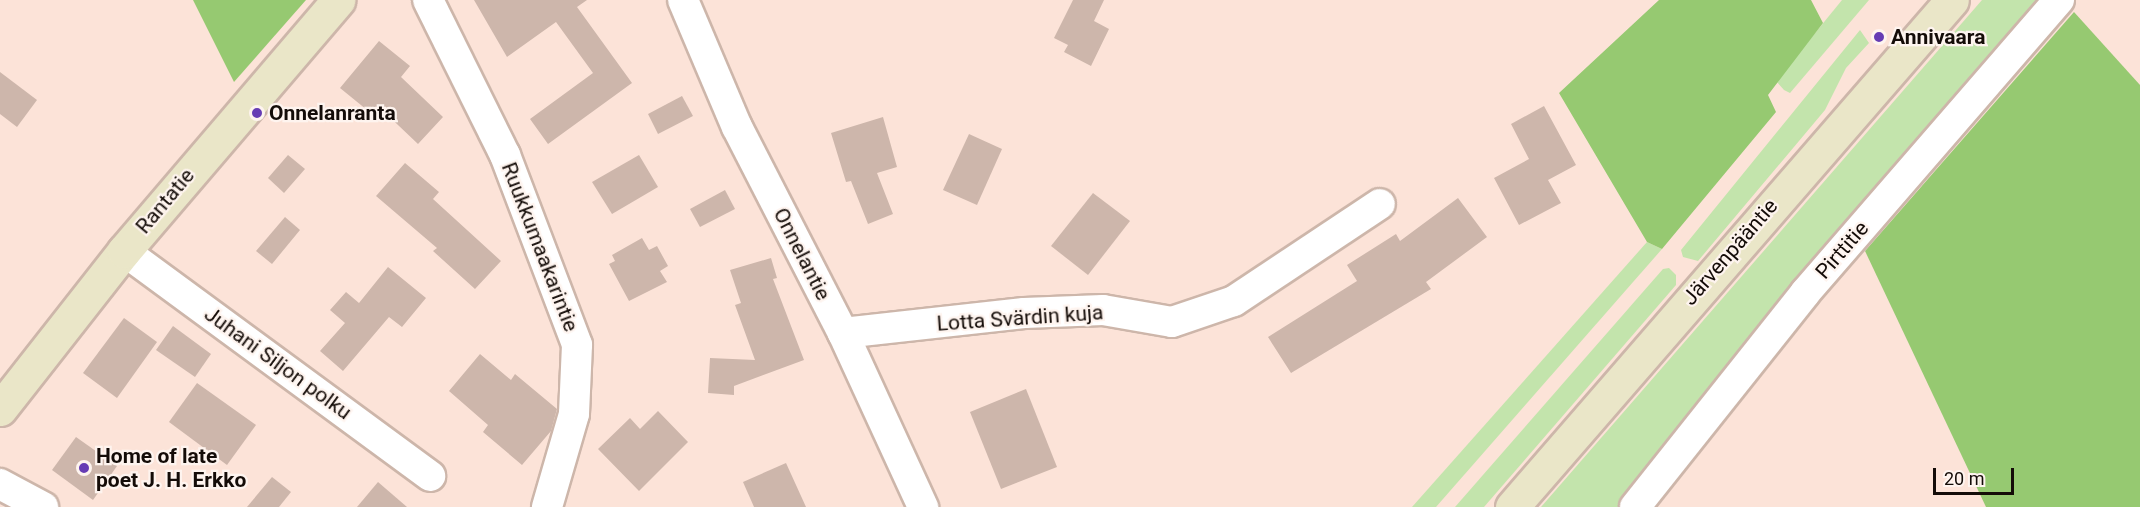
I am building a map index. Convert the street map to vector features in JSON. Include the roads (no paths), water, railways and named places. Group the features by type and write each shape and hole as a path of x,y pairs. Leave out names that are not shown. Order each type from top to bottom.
{"main road":[{"name":"Rantatie","path":"0,409 124,250 338,0"},
{"name":"Järvenpääntie","path":"1512,507 1952,0"}],"street":[{"name":"Ruukkumaakarintie","path":"428,0 505,155 577,345 574,414 547,507"},
{"name":"Onnelantie","path":"683,0 737,127 843,333 923,507"},
{"name":"Pirttitie","path":"1635,507 1805,293 2059,0"},
{"name":"Lotta Svärdin kuja","path":"843,333 1024,313 1092,311 1172,322 1234,301 1380,204"},
{"name":"Juhani Siljon polku","path":"124,250 430,476"},
{"path":"0,484 43,507"}],"place":[{"name":"Annivaara","path":"1879,37"},
{"name":"Onnelanranta","path":"257,113"},
{"name":"Home of late poet J. H. Erkko","path":"84,468"}]}
